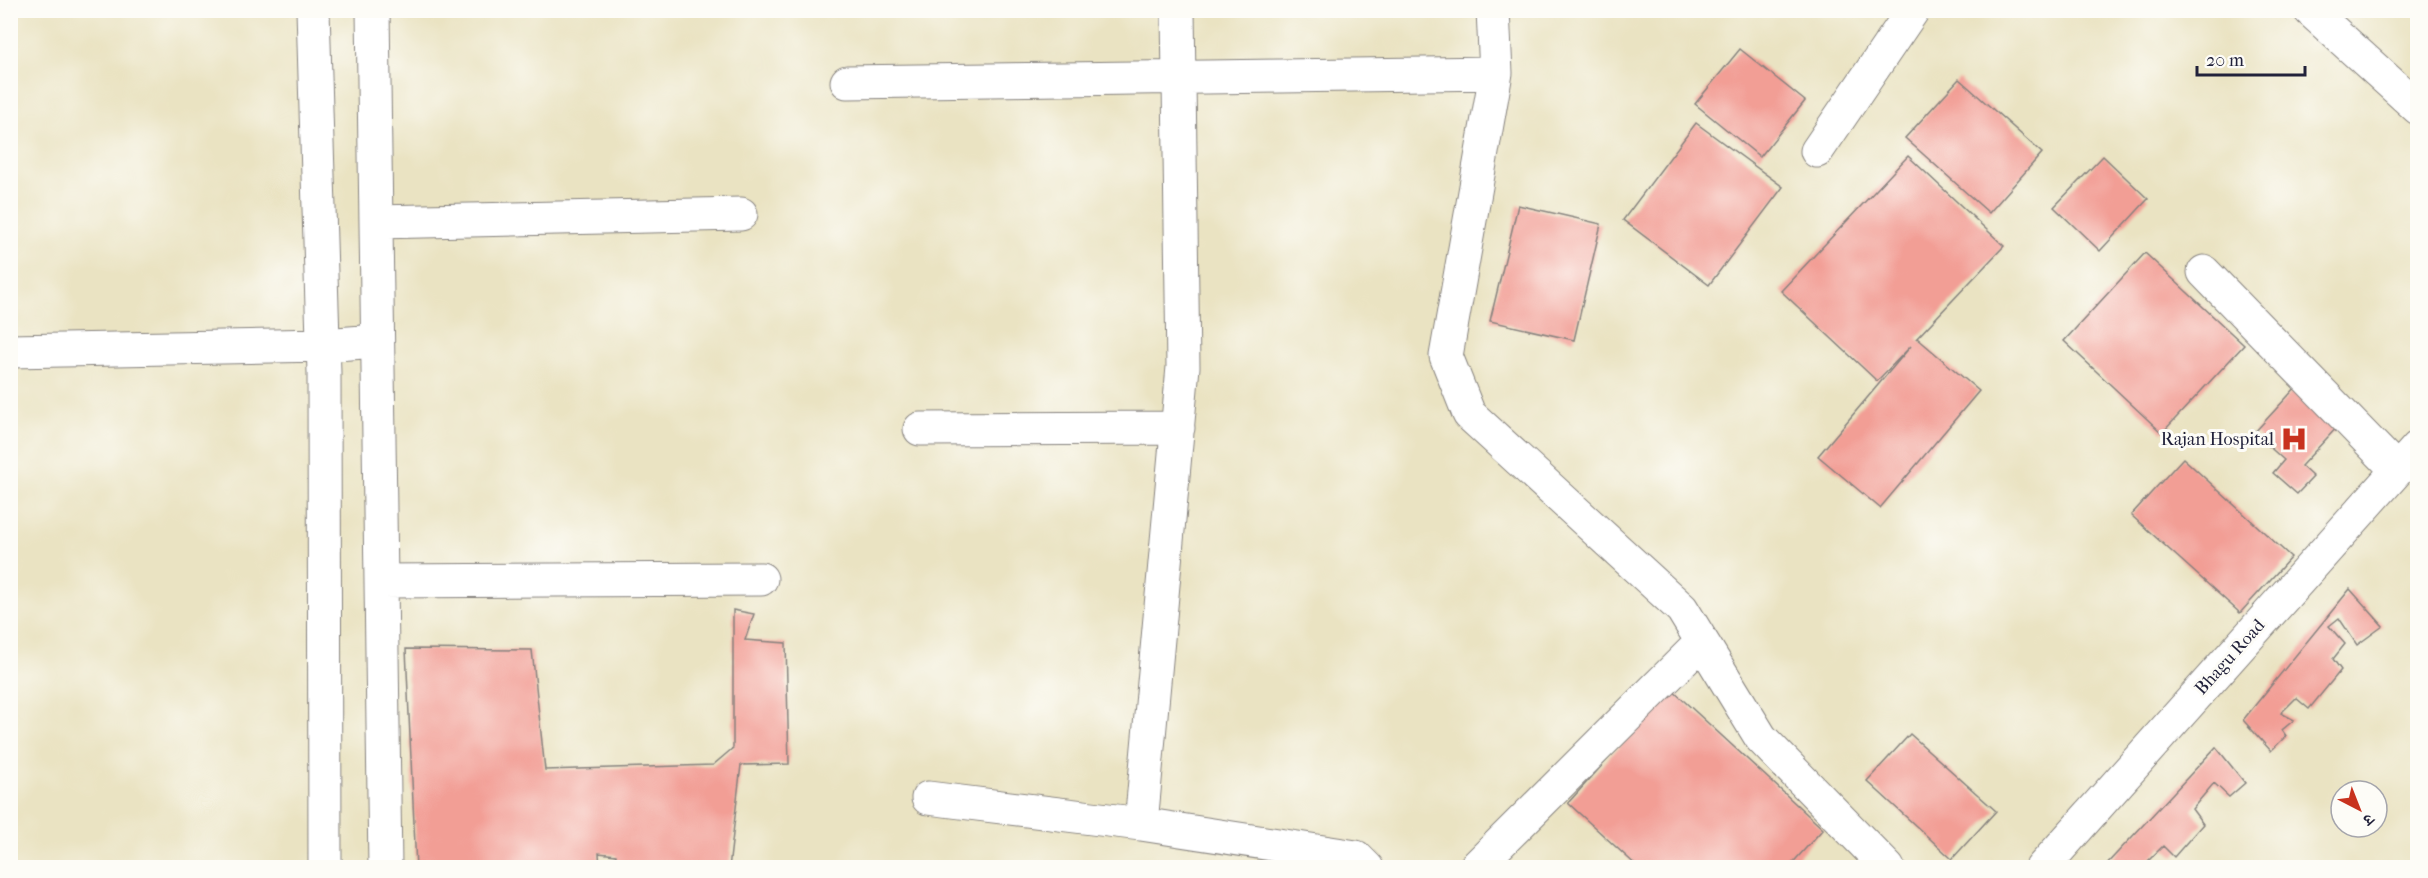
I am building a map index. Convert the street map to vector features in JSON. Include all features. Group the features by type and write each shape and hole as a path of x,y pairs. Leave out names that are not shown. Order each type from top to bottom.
{"street":[{"path":"313,10 323,345 325,867"},
{"path":"373,10 385,867"},
{"path":"1141,824 1184,367 1178,10"},
{"path":"1493,10 1496,73 1446,356 1469,414 1682,609 1761,738 1888,867"},
{"path":"1817,151 1913,10"},
{"path":"2310,10 2418,108"},
{"path":"847,82 1496,73"},
{"path":"376,222 741,214"},
{"path":"2204,273 2407,459"},
{"path":"10,351 323,345 377,341"},
{"path":"920,429 1178,428"},
{"name":"Bhagu Road","path":"2042,867 2407,459"},
{"path":"381,581 761,579"},
{"path":"1475,867 1702,642"},
{"path":"928,798 1141,824 1356,856 1366,867"}],"building":[{"path":"1740,49 1805,101 1760,157 1695,104"},
{"path":"1959,79 2042,153 1989,213 1905,138"},
{"path":"1696,123 1783,187 1709,285 1623,220"},
{"path":"1908,156 2004,246 1917,338 1979,391 1880,508 1818,456 1911,346 1877,381 1781,291"},
{"path":"2103,156 2148,199 2100,251 2054,207"},
{"path":"1518,205 1601,224 1574,340 1490,321"},
{"path":"2145,253 2244,345 2162,433 2064,341"},
{"path":"2298,385 2340,424 2301,466 2313,477 2297,494 2273,473 2284,460 2254,433"},
{"path":"2183,458 2291,557 2240,613 2131,515"},
{"path":"2350,589 2383,626 2357,645 2339,618 2329,626 2345,644 2333,659 2341,670 2309,709 2296,698 2281,713 2294,720 2282,730 2286,736 2271,751 2243,720"},
{"path":"733,610 754,614 745,640 786,643 789,764 741,765 729,868 616,868 616,855 599,853 600,868 416,868 406,649 532,650 545,770 713,765 733,748"},
{"path":"1671,689 1823,829 1788,868 1639,868 1568,803"},
{"path":"1910,734 1996,811 1952,859 1867,781"},
{"path":"2216,747 2245,783 2229,797 2214,783 2192,809 2203,824 2174,857 2163,846 2141,868 2103,868"}],"place":[{"name":"Rajan Hospital","path":"2294,439"}]}
